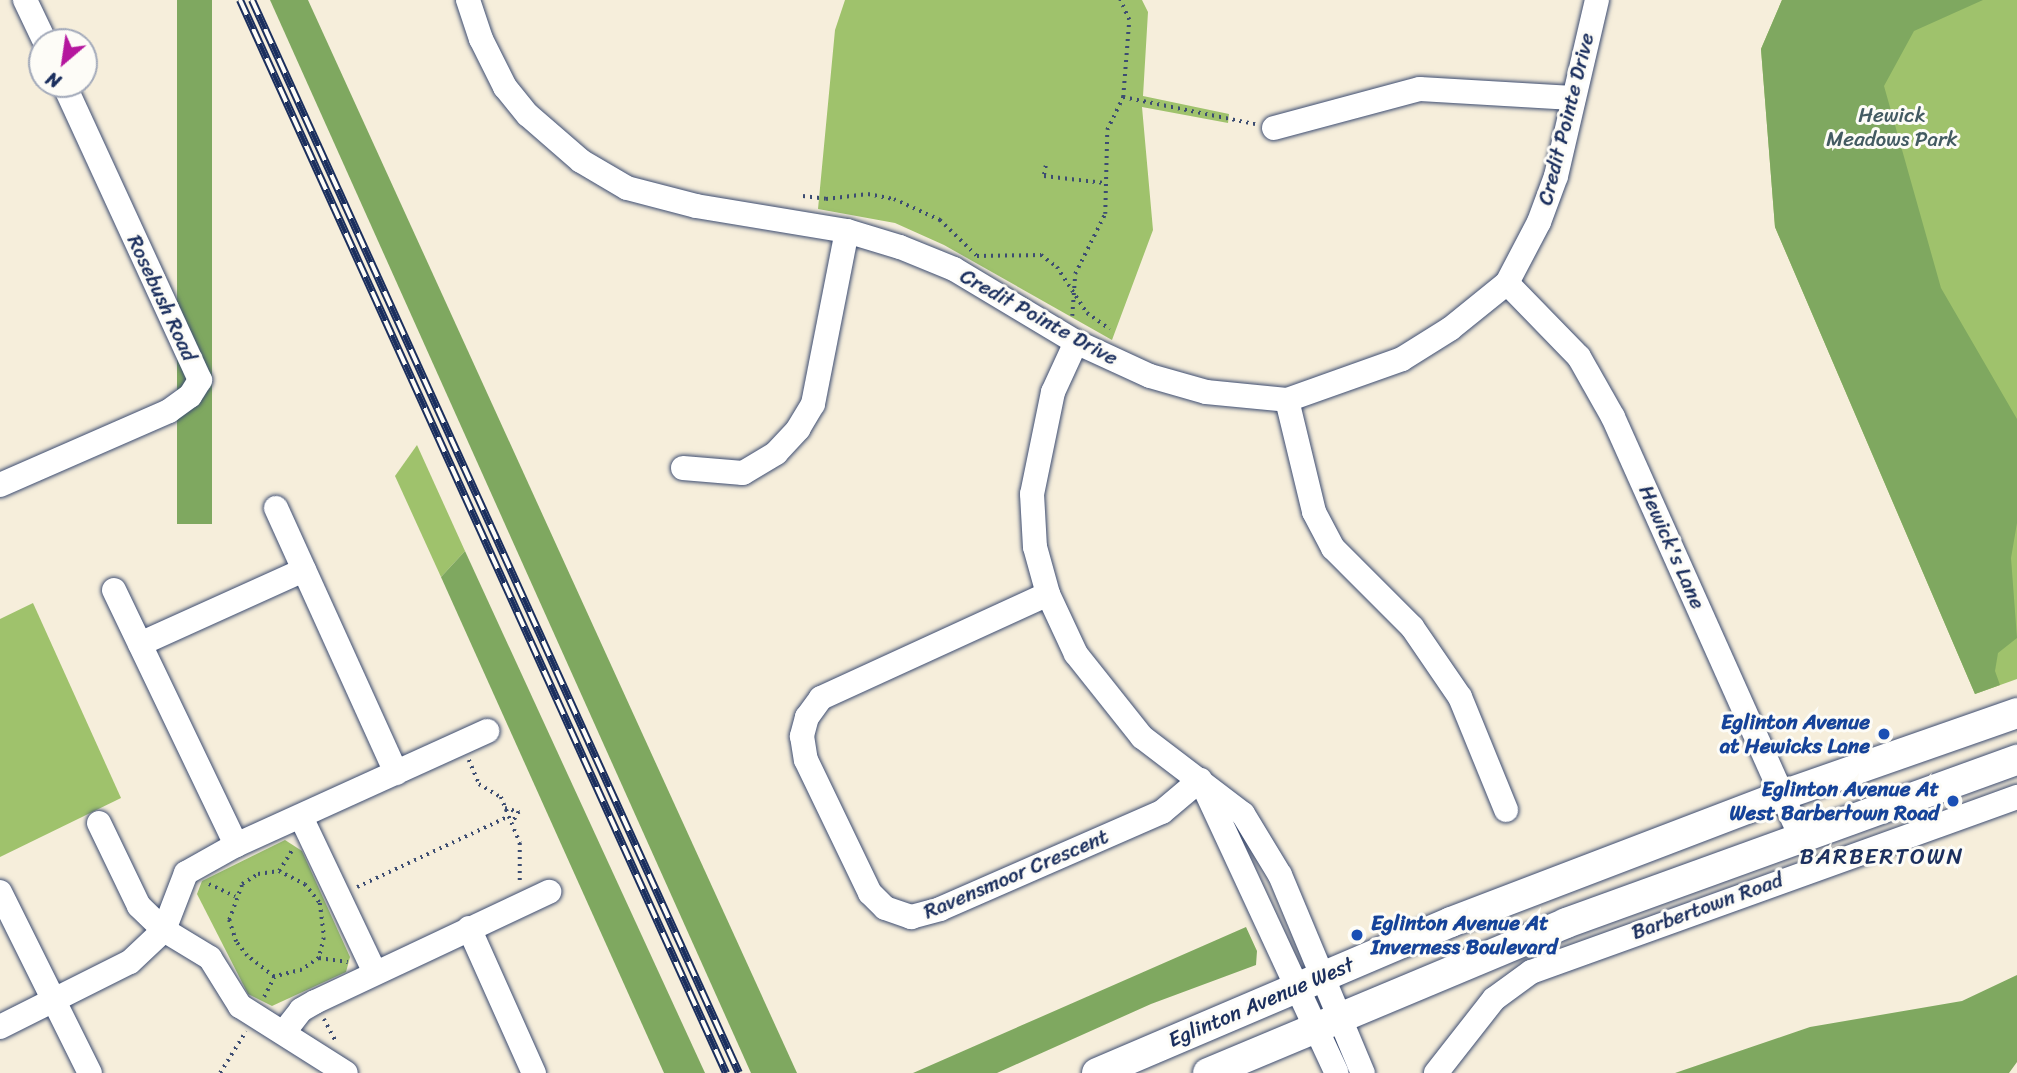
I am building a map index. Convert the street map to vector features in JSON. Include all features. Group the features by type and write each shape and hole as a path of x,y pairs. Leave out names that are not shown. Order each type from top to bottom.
{"main road":[{"name":"Eglinton Avenue West","path":"1097,1073 1310,980 1783,795 2017,713"},
{"name":"Eglinton Avenue West","path":"1208,1073 1327,1020 1566,923 1800,836 2017,760"}],"street":[{"path":"26,0 39,28"},
{"name":"Credit Pointe Drive","path":"468,0 481,39 505,87 550,137 581,161 627,188 669,199 847,231 954,269 1150,376 1206,392 1287,400 1402,359 1450,329 1507,282 1539,222 1556,176 1597,0"},
{"path":"1274,128 1420,89 1573,98"},
{"name":"Rosebush Road","path":"0,485 169,411 190,396 200,380 70,98"},
{"path":"683,468 743,473 776,453 799,429 813,404 847,231"},
{"name":"Hewick's Lane","path":"1507,282 1579,356 1613,417 1800,836"},
{"path":"1073,332 1053,393 1034,480 1035,547 1048,594 1076,654 1111,700 1142,737 1200,780 1310,980 1327,1020 1363,1073"},
{"path":"1287,400 1320,524 1333,548 1412,627 1454,687 1506,810"},
{"path":"276,508 396,773"},
{"path":"140,645 304,570"},
{"path":"114,590 236,845"},
{"name":"Ravensmoor Crescent","path":"1048,594 821,698 807,717 802,736 806,760 870,893 885,908 911,917 940,909 1162,812 1200,780"},
{"path":"0,1027 130,962 164,930 186,873 236,845 487,731"},
{"name":"Barbertown Road","path":"1436,1073 1494,999 1531,972 2017,797"},
{"path":"301,817 330,900 374,971"},
{"path":"99,823 139,906 164,930 210,958 240,1006 345,1072"},
{"path":"0,892 90,1073"},
{"path":"284,1032 301,1010 315,1002 374,971 549,892"},
{"path":"469,928 534,1073"},
{"path":"1327,1020 1337,1073"}],"path":[{"path":"1073,332 1075,295 1082,255 1097,236 1105,214 1107,130 1123,97 1129,20 1120,0"},
{"path":"1123,97 1274,128"},
{"path":"1046,166 1043,176 1106,184"},
{"path":"803,196 826,199 868,194 920,208 940,220 977,256 1041,255 1049,260 1087,313 1110,329"},
{"path":"462,743 479,784 501,797 520,843 517,867 524,904"},
{"path":"505,808 519,812 512,823"},
{"path":"330,900 509,816"},
{"path":"279,871 330,900 319,958 302,970 275,977 258,967 236,942 229,920 235,896 242,884 258,874 279,871"},
{"path":"315,1002 340,1050 345,1072"}],"green space":[{"path":"177,0 212,0 212,524 177,524"},
{"path":"270,0 308,0 797,1073 751,1073"},
{"path":"845,0 1142,0 1148,12 1143,96 1229,114 1228,123 1142,107 1153,230 1112,340 944,245 895,223 818,209 835,30"},
{"name":"Hewick Meadows Park","path":"1782,0 2017,0 2017,679 1975,694 1775,227 1761,49"},
{"name":"Hewick Meadows Park","path":"1782,0 1983,0 1914,31 1884,86 1941,288 2017,419 2017,523 2011,558 2017,638 1998,653 1995,671 2000,685 1975,694 1775,227 1761,49"},
{"path":"417,445 465,551 441,577 395,476"},
{"path":"465,551 705,1073 664,1073 441,577"},
{"path":"33,603 121,798 0,857 0,619"},
{"path":"285,840 302,851 350,957 346,972 272,1006 248,994 197,894 202,881"},
{"path":"1246,927 1257,951 1256,965 1151,1004 997,1073 913,1073"},
{"path":"2017,975 2017,1062 2009,1073 1675,1073 1810,1027 1962,1001"}],"railway":[{"path":"240,0 726,1073"},
{"path":"252,0 739,1073"}],"place":[{"name":"Eglinton Avenue at Hewicks Lane","path":"1884,734"},
{"name":"Eglinton Avenue At West Barbertown Road","path":"1953,801"},
{"name":"Eglinton Avenue At Inverness Boulevard","path":"1357,935"}],"district":[{"name":"BARBERTOWN","path":"1882,857"}]}
